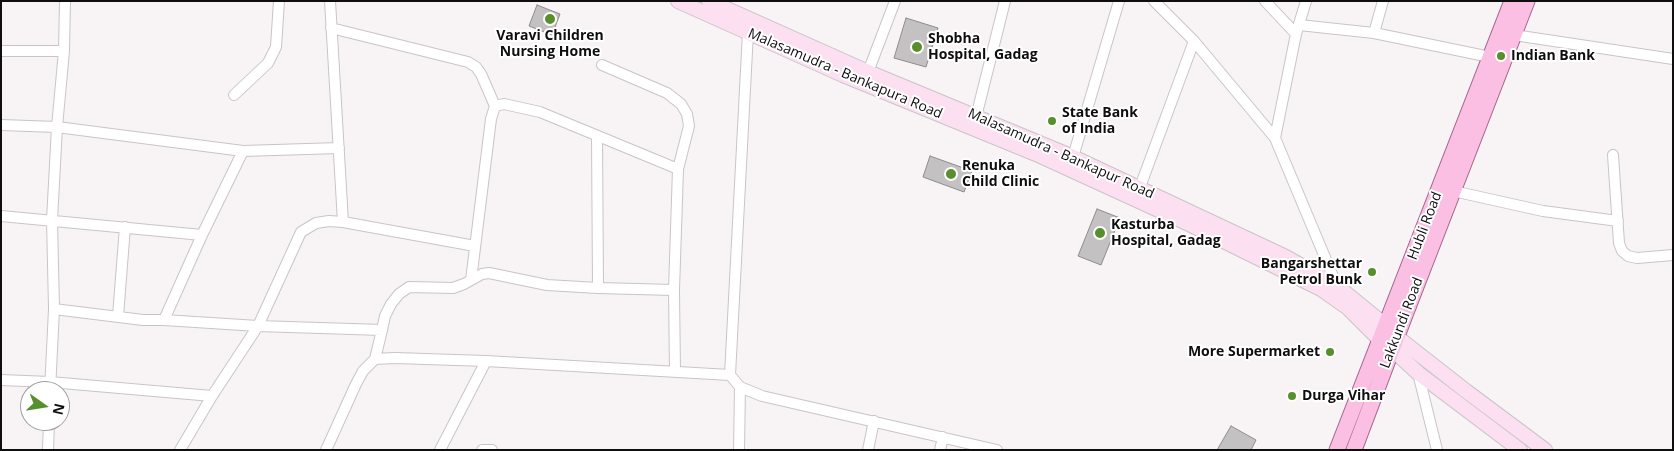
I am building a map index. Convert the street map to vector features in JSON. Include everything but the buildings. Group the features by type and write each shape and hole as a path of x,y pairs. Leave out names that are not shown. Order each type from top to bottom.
{"main road":[{"name":"Malasamudra - Bankapura Road","path":"678,1 843,75 1036,154 1200,230 1321,289 1389,338"},
{"name":"Malasamudra - Bankapur Road","path":"709,1 728,5 868,72 1073,156 1286,257 1337,286 1389,338"},
{"name":"Hubli Road","path":"1336,450 1389,338 1512,1"},
{"name":"Lakkundi Road","path":"1354,450 1389,338 1453,191 1527,1"},
{"path":"1389,338 1418,373 1520,450"},
{"path":"1389,338 1545,450"}],"street":[{"path":"50,381 54,309 52,220 64,50 65,1"},
{"path":"234,95 268,64 276,47 279,1"},
{"path":"330,1 330,28 343,222"},
{"path":"868,72 895,1"},
{"path":"976,117 1006,1"},
{"path":"1073,156 1119,1"},
{"path":"1154,1 1194,41 1275,138 1337,286"},
{"path":"1265,1 1298,30 1374,33 1490,57"},
{"path":"1275,138 1306,1"},
{"path":"1374,33 1383,1"},
{"path":"330,28 468,62 476,67 481,74 495,106 490,119 471,280"},
{"path":"748,32 730,375 740,387 762,396 997,450"},
{"path":"1514,35 1673,59"},
{"path":"1140,187 1194,41"},
{"path":"1,51 64,50"},
{"path":"602,65 667,93 681,104 687,114 688,126 678,169 674,290 675,372"},
{"path":"495,106 504,104 540,112 678,169"},
{"path":"1,125 57,128 244,151 339,148"},
{"path":"597,136 598,288"},
{"path":"164,320 202,235 244,151"},
{"path":"1614,155 1619,242 1622,251 1628,256 1637,258 1673,255"},
{"path":"1453,191 1543,211 1618,221"},
{"path":"1,216 202,235"},
{"path":"180,450 212,396 258,326 301,232 316,223 343,222 475,246"},
{"path":"118,316 125,228"},
{"path":"326,450 363,371 375,360 385,316 391,304 399,294 409,287 453,288 482,274 490,273 547,285 674,290"},
{"path":"54,309 144,320 382,330"},
{"path":"375,360 394,358 486,360 730,375"},
{"path":"440,450 486,360"},
{"path":"1418,373 1437,450"},
{"path":"1,380 20,382"},
{"path":"70,387 212,396"},
{"path":"740,387 740,450"},
{"path":"868,450 874,421"},
{"path":"48,450 49,431"},
{"path":"940,450 943,437"},
{"path":"482,450 490,450"}],"place":[{"name":"Varavi Children Nursing Home","path":"550,19"},
{"name":"Shobha Hospital, Gadag","path":"917,47"},
{"name":"Indian Bank","path":"1501,56"},
{"name":"State Bank of India","path":"1052,121"},
{"name":"Renuka Child Clinic","path":"951,174"},
{"name":"Kasturba Hospital, Gadag","path":"1100,233"},
{"name":"Bangarshettar Petrol Bunk","path":"1372,272"},
{"name":"More Supermarket","path":"1330,352"},
{"name":"Durga Vihar","path":"1292,396"}]}
